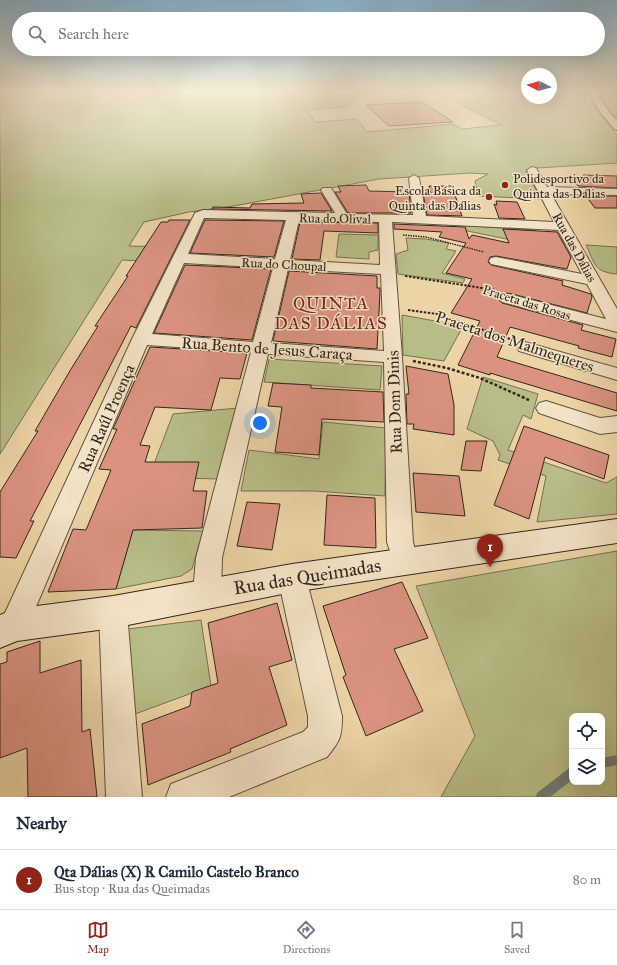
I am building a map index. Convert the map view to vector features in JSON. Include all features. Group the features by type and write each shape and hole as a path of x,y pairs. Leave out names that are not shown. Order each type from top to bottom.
{"street":[{"name":"Rua das Dálias","path":"532,170 617,324"},
{"path":"414,178 420,219"},
{"path":"328,190 344,218"},
{"path":"543,190 617,192"},
{"name":"Rua do Olival","path":"203,214 344,218 386,226 420,219 563,226"},
{"name":"Rua Raúl Proença","path":"7,628 198,216 203,214"},
{"path":"207,593 209,558 293,217"},
{"name":"Rua Dom Dinis","path":"386,226 400,542 405,560"},
{"name":"Rua do Choupal","path":"179,258 281,263 388,272"},
{"path":"496,261 594,281"},
{"name":"Praceta das Rosas","path":"508,299 617,327"},
{"name":"Rua Bento de Jesus Caraça","path":"141,339 393,357"},
{"name":"Praceta dos Malmequeres","path":"525,347 617,374"},
{"path":"546,408 600,426 617,424"},
{"name":"Rua das Queimadas","path":"7,628 113,612 207,593 405,560 617,531"},
{"path":"184,797 315,745 325,733 325,716 292,578"},
{"path":"113,612 124,797"}],"path":[{"path":"386,226 484,252 496,261"},
{"name":"Praceta das Rosas","path":"388,272 493,289 508,299"},
{"name":"Praceta dos Malmequeres","path":"390,307 437,314 461,321 512,340 525,347"},
{"path":"393,357 448,368 480,378 546,408"}],"green space":[{"path":"0,129 365,129 367,132 397,129 612,129 617,135 617,163 537,168 526,171 541,199 478,196 475,181 488,174 470,173 379,179 234,206 189,212 144,222 129,246 175,247 167,262 122,260 0,454"},
{"path":"455,225 535,230 537,236 562,240 564,251 453,228"},
{"path":"339,234 378,235 378,250 369,252 369,259 336,257"},
{"path":"406,238 426,239 449,243 446,249 456,251 442,273 465,279 463,283 398,274 396,254 408,250"},
{"path":"586,245 617,247 617,274 599,269 596,266"},
{"path":"402,315 463,326 444,361 403,355"},
{"path":"269,359 382,366 380,390 264,382"},
{"path":"483,377 538,394 531,419 523,415 508,450 606,483 617,477 617,514 537,522 546,476 498,460 500,455 493,441 467,429"},
{"path":"238,408 218,479 149,477 173,414"},
{"path":"323,422 386,428 385,496 314,491 241,491 249,450 319,459"},
{"path":"133,530 203,531 192,569 181,576 116,589"},
{"path":"617,551 617,797 441,797 475,736 416,586"},
{"path":"201,620 211,686 135,714 128,629"}],"building":[{"path":"583,175 617,176 617,188 578,186 571,178 586,179"},
{"path":"366,185 369,191 409,192 411,213 348,213 335,192 341,192 338,186"},
{"path":"429,186 452,186 462,216 427,215 423,193 431,193"},
{"path":"321,193 332,211 212,209 213,207 250,208 252,204 304,203 301,194"},
{"path":"586,196 617,196 617,208 595,208"},
{"path":"496,201 517,202 525,219 499,218 494,204 497,205"},
{"path":"169,220 190,220 136,328 131,326 30,521 34,521 16,558 0,557 0,492 38,431 35,431 98,326 95,326 128,276 126,276 161,222 168,222"},
{"path":"205,220 284,221 274,257 190,253"},
{"path":"300,222 378,223 378,233 324,231 320,260 292,259"},
{"path":"394,224 465,227 469,239 472,235 509,243 503,229 557,232 571,257 567,269 496,256 490,257 488,262 491,265 563,281 562,285 591,294 592,297 587,313 508,293 501,295 499,300 502,303 583,325 581,330 616,339 612,357 578,348 579,346 510,327 497,357 617,393 617,411 490,373 490,375 458,365 480,321 451,313 472,279 446,273 466,243 439,237 442,232 394,229"},
{"path":"185,265 271,269 252,340 154,333"},
{"path":"289,271 377,276 377,288 380,288 380,292 377,349 273,341"},
{"path":"150,347 247,353 240,379 220,378 211,410 155,407 140,445 150,446 145,462 199,462 193,491 207,491 202,528 133,530 116,589 48,592 73,529 86,530 111,470 99,469 117,429 113,429"},
{"path":"406,366 448,374 454,405 454,435 413,429 414,424 407,424 406,394 409,394"},
{"path":"273,383 311,385 311,388 383,392 384,422 322,419 319,455 275,452 282,407 268,406"},
{"path":"524,426 609,455 604,479 545,457 529,519 494,505"},
{"path":"466,441 487,441 481,471 461,470"},
{"path":"413,473 459,476 465,516 416,512"},
{"path":"327,495 375,498 376,548 324,545"},
{"path":"247,502 280,504 272,550 237,546"},
{"path":"402,582 428,638 394,649 423,711 366,736 343,677 346,675 323,606"},
{"path":"277,603 292,660 269,667 287,725 230,749 231,752 148,785 142,724 190,706 192,692 218,683 208,623"},
{"path":"40,641 40,673 81,660 82,732 90,729 97,797 28,797 27,748 0,758 0,664 7,662 7,652"}],"waterway":[{"path":"605,762 617,760"},
{"path":"541,797 569,775"}],"place":[{"name":"Polidesportivo da Quinta das Dálias","path":"505,185"},
{"name":"Escola Básica da Quinta das Dálias","path":"489,197"},
{"name":"Qta Dálias (X) R Camilo Castelo Branco","path":"490,567"}],"district":[{"name":"QUINTA DAS DÁLIAS","path":"331,313"}]}
